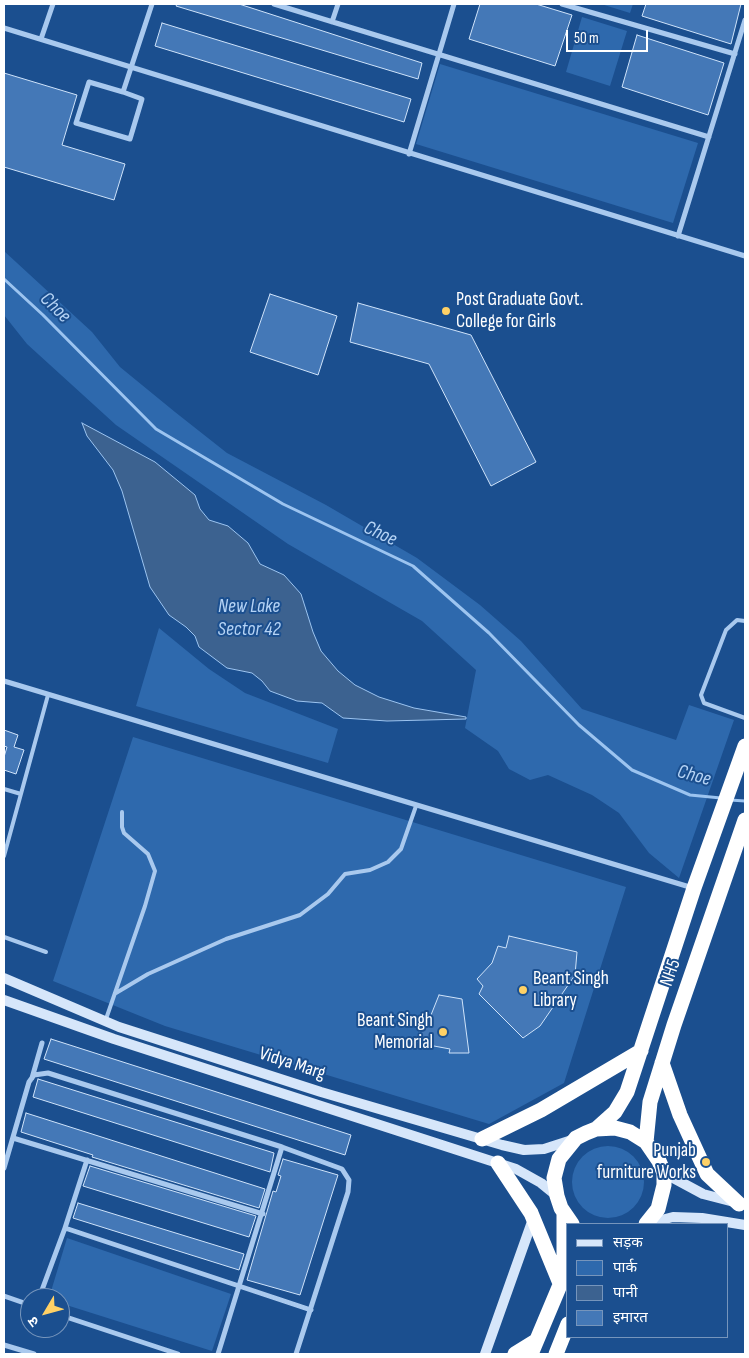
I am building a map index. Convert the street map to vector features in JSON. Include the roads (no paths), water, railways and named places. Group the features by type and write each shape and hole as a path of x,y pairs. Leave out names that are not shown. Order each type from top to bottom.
{"highway":[{"name":"NH5","path":"568,1218 557,1196 554,1178 559,1159 576,1138 596,1129 615,1112 627,1092 694,888 745,746"},
{"name":"NH5","path":"646,1142 650,1102 745,820"},
{"path":"482,1139 541,1110 641,1051"},
{"path":"662,1064 680,1115 707,1174 742,1204"},
{"name":"NH5","path":"596,1129 615,1128 630,1132 646,1142 659,1161 664,1173"},
{"path":"498,1163 533,1218 560,1285"},
{"path":"647,1223 658,1209 664,1185 664,1173"},
{"name":"NH5","path":"533,1348 560,1285 566,1238"},
{"path":"556,1354 566,1329"},
{"path":"515,1354 533,1348"}],"main road":[{"name":"Vidya Marg","path":"4,978 106,1022 320,1092 482,1139 524,1150 544,1149 576,1138"},
{"name":"Vidya Marg","path":"4,1000 114,1039 516,1169 541,1183 557,1196"},
{"path":"664,1173 703,1194 742,1204"},
{"path":"650,1223 673,1217 702,1218 745,1225"},
{"path":"485,1354 533,1218"}],"street":[{"path":"41,39 53,4"},
{"path":"123,92 152,4"},
{"path":"274,4 709,137"},
{"path":"332,22 338,4"},
{"path":"409,154 454,4"},
{"path":"562,4 735,54"},
{"path":"678,236 745,20"},
{"path":"4,28 745,256"},
{"path":"89,82 123,92 142,99 130,139 76,123 89,82"},
{"path":"4,681 694,888"},
{"path":"4,1168 25,1093 32,1078 42,1043"},
{"path":"32,1078 43,1073 55,1074 335,1164 344,1171 349,1180 348,1192 296,1354"},
{"path":"13,1138 263,1214"},
{"path":"218,1354 263,1214 282,1147"},
{"path":"43,1288 88,1160"},
{"path":"65,1228 239,1284 311,1310"},
{"path":"4,1296 20,1302"},
{"path":"70,1318 178,1354"},
{"path":"4,1345 34,1354"}],"lane":[{"path":"745,621 737,620 726,630 700,696 704,703 712,707 745,718"},
{"path":"4,856 48,695"},
{"path":"4,789 21,794"},
{"path":"116,993 148,974 226,939 300,915 328,894 345,874 370,870 388,862 401,849 416,806"},
{"path":"106,1022 148,899 155,870 148,854 124,833 122,812"},
{"path":"4,937 46,952"}],"water":[{"name":"New Lake Sector 42","path":"82,423 155,462 195,495 200,509 209,520 228,526 248,543 260,564 284,575 301,594 321,651 338,671 355,685 379,697 414,708 466,717 466,719 387,721 343,718 322,703 297,701 270,691 252,673 227,668 199,647 195,636 169,615 150,587 122,491 113,470 87,436"}],"waterway":[{"name":"Choe","path":"4,279 43,315 156,429 283,504 413,566 489,633 579,725 632,770 690,795 721,798"},
{"name":"Choe","path":"730,800 745,801"}],"place":[{"name":"Post Graduate Govt. College for Girls","path":"446,311"},
{"name":"Beant Singh Library","path":"523,990"},
{"name":"Beant Singh Memorial","path":"443,1032"},
{"name":"Punjab furniture Works","path":"706,1162"}]}
